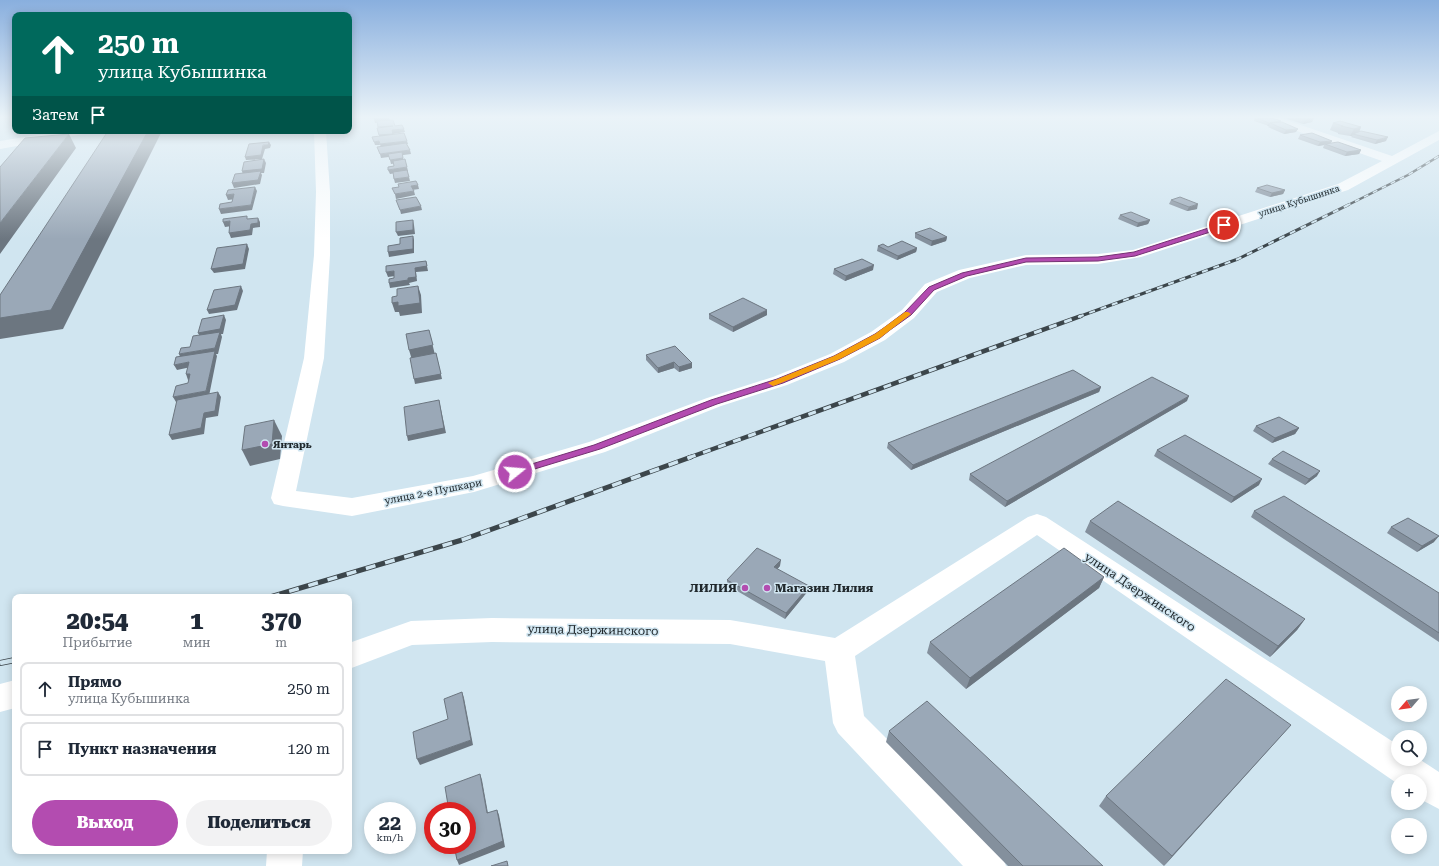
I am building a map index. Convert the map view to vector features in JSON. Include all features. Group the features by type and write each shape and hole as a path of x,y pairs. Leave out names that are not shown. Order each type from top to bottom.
{"street":[{"name":"улица 2-е Пушкари","path":"321,158 323,192 322,255 314,358 283,498 352,507 474,484 597,447 714,402 780,381 837,358 884,332 908,314 931,288 965,274 1026,260"},
{"path":"1386,158 1393,161"},
{"name":"улица Кубышинка","path":"1026,260 1098,259 1135,254 1343,187 1398,158"},
{"name":"улица Дзержинского","path":"352,655 411,633 492,630 730,632 839,651 1037,523 1439,792"},
{"path":"839,651 849,723 988,866"},
{"path":"0,698 12,695"},
{"path":"284,866 285,854"}],"building":[{"path":"7,158 50,158 0,223 0,167"},
{"path":"90,158 133,158 51,310 0,318 0,295"},
{"path":"264,159 262,169 242,171 244,162"},
{"path":"405,159 407,167 388,170 388,167 394,166 393,161"},
{"path":"407,170 409,177 394,179 393,172"},
{"path":"261,171 258,180 232,183 235,174"},
{"path":"416,181 418,185 411,186 414,191 395,194 392,188 399,187 398,184"},
{"path":"1267,185 1285,190 1272,193 1257,188"},
{"path":"255,187 251,205 219,209 220,204 232,202 234,194 226,195 228,190"},
{"path":"416,197 421,206 400,210 396,200"},
{"path":"1180,197 1198,204 1189,207 1171,200"},
{"path":"1131,212 1150,220 1138,223 1120,215"},
{"path":"247,216 247,219 258,218 258,223 251,224 250,230 229,233 230,221 223,222 223,219"},
{"path":"413,220 413,230 396,232 396,222"},
{"path":"930,228 947,237 932,241 915,233"},
{"path":"413,236 413,249 388,252 388,246 400,244 400,238"},
{"path":"902,241 917,248 898,256 878,246 883,244 888,247"},
{"path":"247,244 243,264 211,269 217,248"},
{"path":"862,259 874,265 846,276 834,269"},
{"path":"426,261 427,266 415,268 416,277 389,283 389,279 394,278 394,271 386,272 386,266"},
{"path":"241,286 235,305 207,310 214,290"},
{"path":"418,286 420,303 398,306 398,302 392,303 392,297 397,296 397,289"},
{"path":"743,298 767,310 733,327 709,314"},
{"path":"224,315 220,329 198,333 202,319"},
{"path":"429,330 433,345 409,350 406,334"},
{"path":"220,332 215,348 179,354 181,348 190,347 193,336"},
{"path":"675,346 692,363 679,367 674,362 658,368 646,355"},
{"path":"215,351 206,391 173,397 176,386 188,383 190,374 186,374 189,362 174,365 176,357"},
{"path":"436,353 441,374 414,379 410,358"},
{"path":"1073,370 1101,387 913,465 888,443"},
{"path":"1152,377 1189,396 1007,501 970,474"},
{"path":"218,392 215,411 204,413 201,428 169,435 177,400"},
{"path":"439,400 444,428 407,436 404,407"},
{"path":"1279,417 1299,428 1275,438 1256,426"},
{"path":"274,420 272,444 242,450 245,426"},
{"path":"1185,435 1262,479 1234,497 1157,450"},
{"path":"1283,451 1320,471 1309,479 1272,459"},
{"path":"1284,496 1439,593 1439,633 1254,511"},
{"path":"1118,501 1305,619 1278,646 1090,521"},
{"path":"1408,518 1439,536 1422,546 1391,527"},
{"name":"Магазин Лилия","path":"757,548 781,560 774,567 809,586 786,613 727,580"},
{"path":"1064,548 1104,577 970,678 930,642"},
{"path":"1226,679 1291,725 1172,856 1106,796"},
{"path":"462,692 471,740 417,759 413,732 448,719 444,699"},
{"path":"927,701 1103,866 1023,866 889,731"},
{"path":"480,774 487,813 497,810 503,841 476,852 476,802 448,802 445,787"},
{"path":"456,854 472,854 457,860"},
{"path":"507,861 508,866 491,866"}],"railway":[{"path":"1348,205 1408,175 1435,158"},
{"path":"1078,317 1238,259 1348,205"},
{"path":"688,458 1081,316"},
{"path":"280,594 462,540 691,457"},
{"path":"0,663 12,661"}],"slow traffic":[{"path":"773,383 837,358 878,336 908,314"}],"place":[{"name":"Янтарь","path":"265,444"},
{"name":"ЛИЛИЯ","path":"745,588"},
{"name":"Магазин Лилия","path":"767,588"}],"route":[{"path":"515,472 597,447 714,402 780,381 837,358 888,329 908,314 931,288 965,274 1026,260 1098,259 1135,254 1224,225"}]}
